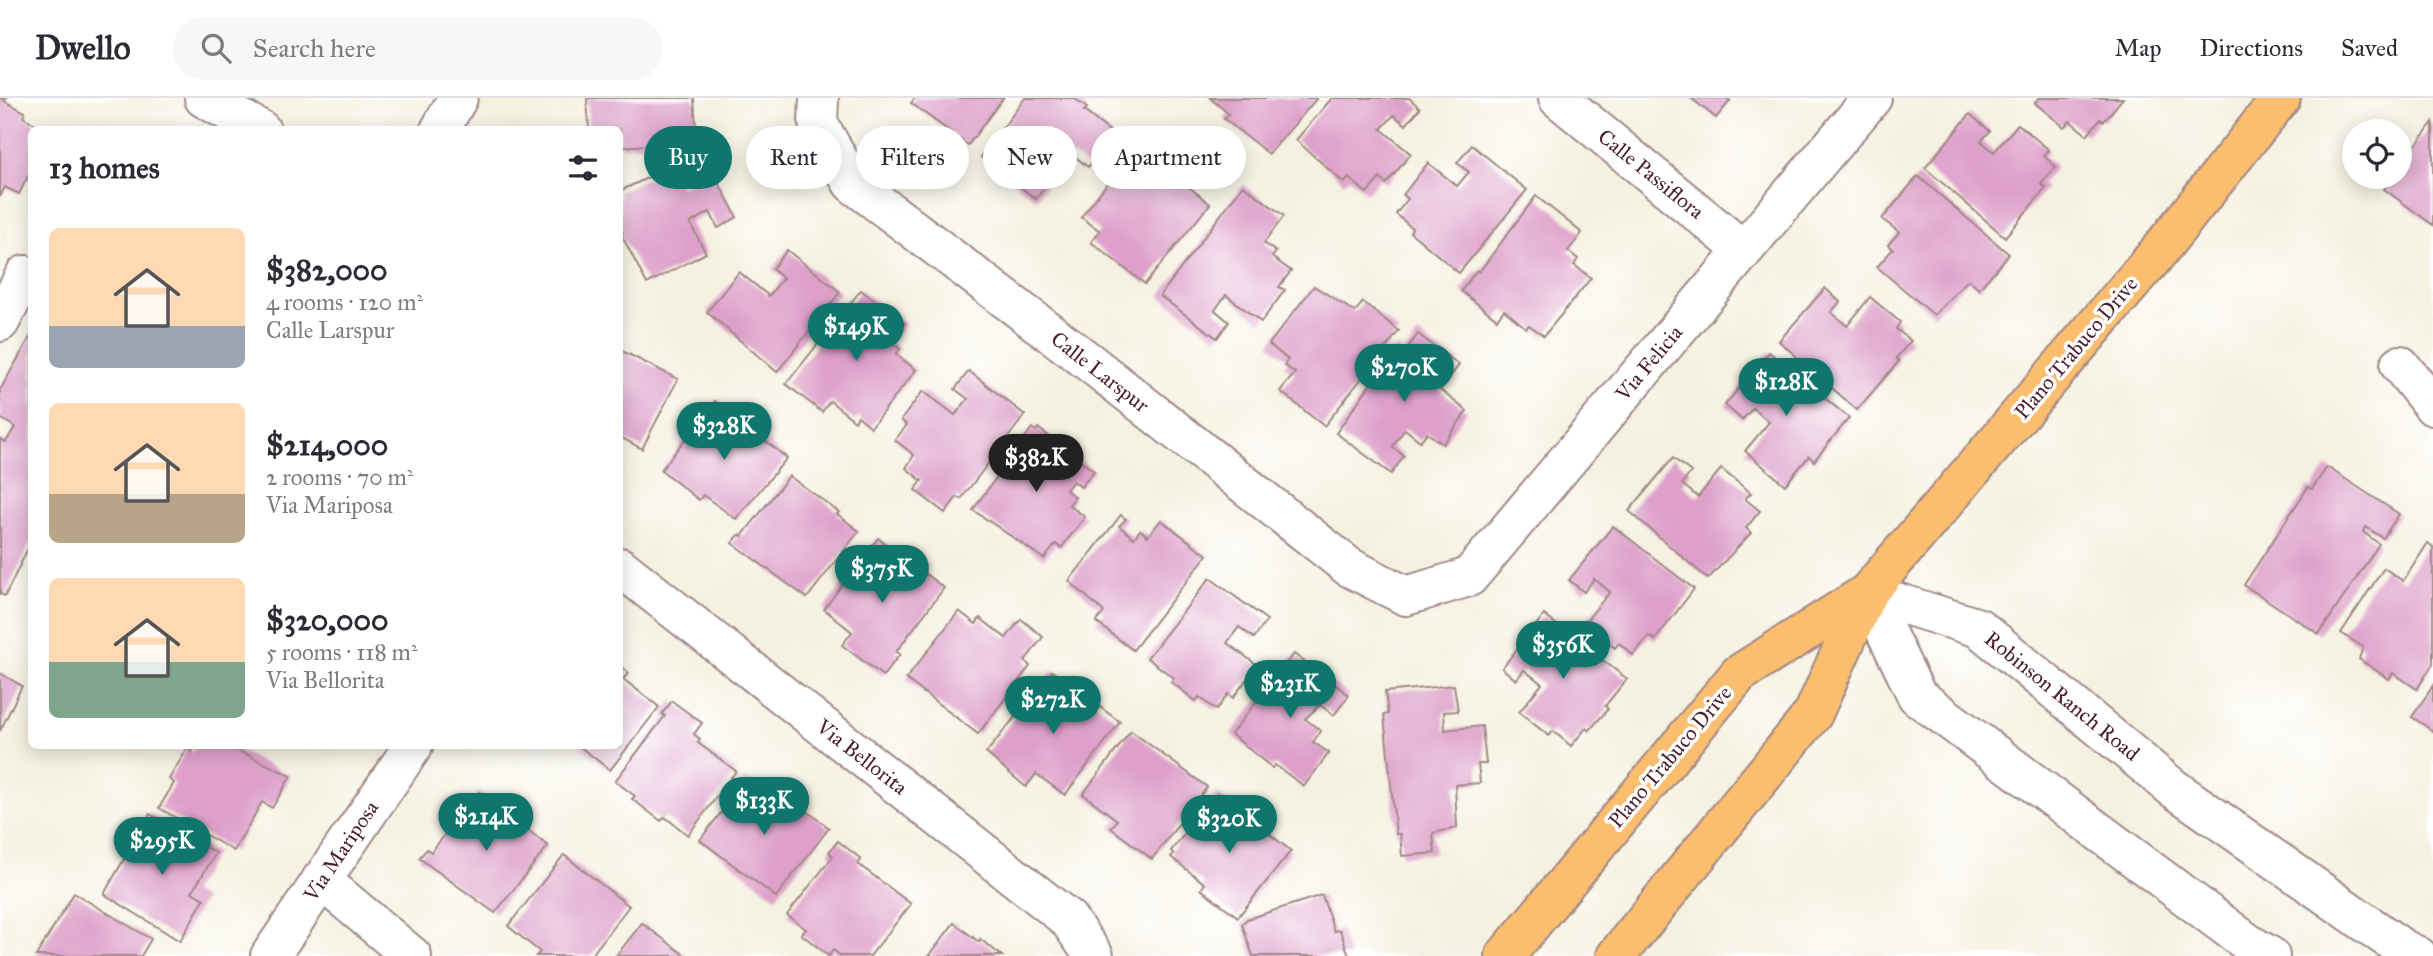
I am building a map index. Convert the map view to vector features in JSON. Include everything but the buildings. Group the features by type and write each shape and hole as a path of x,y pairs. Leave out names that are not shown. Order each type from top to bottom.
{"main road":[{"name":"Plano Trabuco Drive","path":"1616,956 1813,714 1867,593 2155,256 2281,98"},
{"name":"Plano Trabuco Drive","path":"1505,956 1739,674 1867,593"}],"street":[{"path":"204,98 254,126"},
{"path":"442,126 458,98"},
{"name":"Calle Passiflora","path":"1558,98 1743,250"},
{"name":"Via Felicia","path":"1406,596 1469,577 1872,98"},
{"name":"Calle Larspur","path":"818,111 852,183 1089,362 1349,567 1406,596"},
{"path":"0,322 19,272"},
{"path":"2400,365 2433,406"},
{"name":"Via Bellorita","path":"623,569 1068,919 1094,956"},
{"path":"1867,593 1917,696 2237,935 2270,956"},
{"name":"Robinson Ranch Road","path":"1867,593 1979,628 2173,788 2392,941 2418,956"},
{"name":"Via Mariposa","path":"270,956 410,749"},
{"path":"321,880 412,956"}]}
